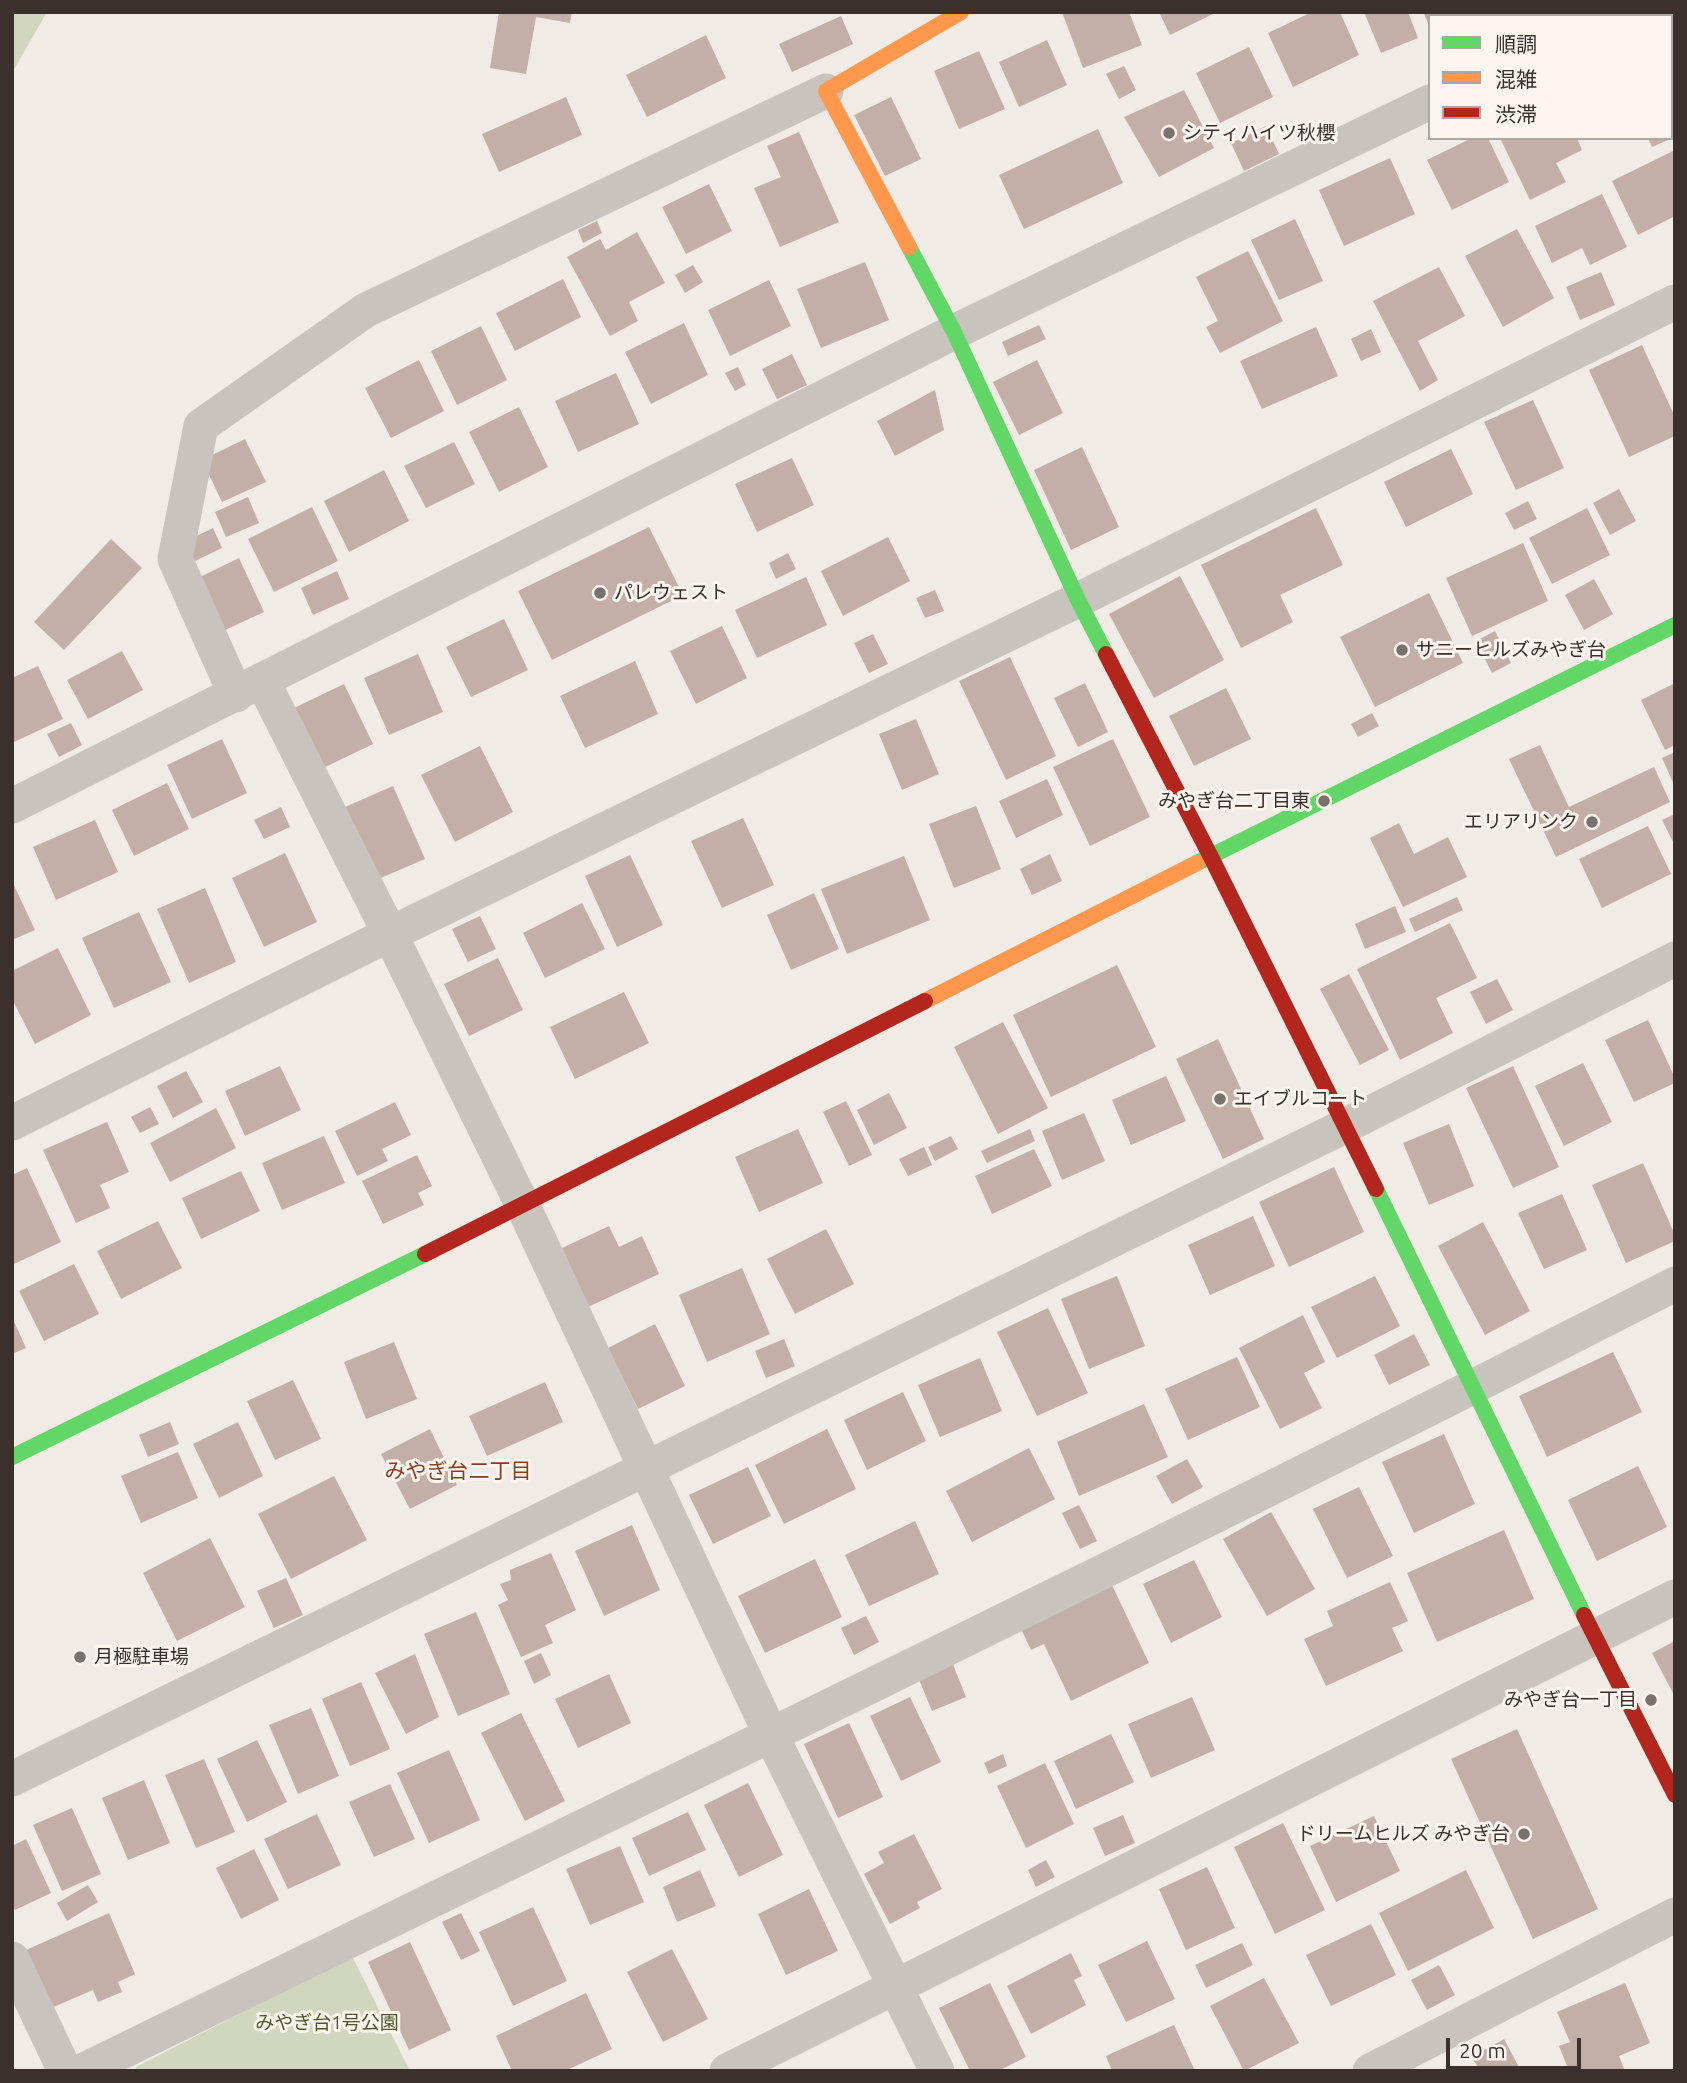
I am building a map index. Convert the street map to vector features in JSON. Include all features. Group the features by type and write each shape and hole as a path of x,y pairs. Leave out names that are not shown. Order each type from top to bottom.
{"street":[{"path":"937,2071 771,1735 523,1206 390,934 175,559 201,426 366,310 826,91 961,12"},
{"path":"826,91 954,332 1078,600 1211,857 1474,1387 1595,1638 1675,1794"},
{"path":"12,806 954,332 1428,103"},
{"path":"12,1123 390,934 1078,600 1675,302"},
{"path":"12,1457 523,1206 1675,625"},
{"path":"12,1779 1345,1126 1675,959"},
{"path":"82,2071 771,1735 1474,1387 1675,1284"},
{"path":"727,2071 1675,1597"},
{"path":"1370,2071 1675,1915"},
{"path":"12,1959 65,2071"}],"green space":[{"path":"12,12 47,12 12,73"},
{"name":"みやぎ台1号公園","path":"352,1956 410,2071 135,2071 136,2067"}],"building":[{"path":"499,12 572,12 570,23 536,17 526,74 490,68"},
{"path":"1062,12 1129,12 1142,45 1083,68"},
{"path":"1159,12 1217,12 1170,35"},
{"path":"1312,12 1340,12 1359,55 1293,87 1268,33"},
{"path":"1364,12 1408,12 1418,38 1381,53"},
{"path":"1423,12 1470,12 1428,14 1428,23"},
{"path":"1492,12 1526,14 1492,14"},
{"path":"841,16 853,44 792,72 779,44"},
{"path":"706,35 726,78 647,117 626,75"},
{"path":"1047,40 1067,85 1019,107 999,62"},
{"path":"1249,47 1273,97 1220,123 1196,73"},
{"path":"979,51 1005,109 959,129 934,71"},
{"path":"1124,66 1136,90 1119,99 1106,74"},
{"name":"シティハイツ秋櫻","path":"1184,90 1214,148 1159,177 1124,117"},
{"path":"566,97 582,135 499,172 482,134"},
{"path":"891,97 921,159 885,176 854,115"},
{"path":"1266,126 1279,154 1244,171 1231,143"},
{"path":"1098,129 1123,183 1024,229 999,175"},
{"path":"799,132 839,222 780,247 754,188 781,177 767,146"},
{"path":"1468,140 1489,140 1509,182 1452,210 1427,160"},
{"path":"1501,140 1578,140 1582,150 1556,163 1566,182 1530,200"},
{"path":"1649,140 1668,140 1652,147"},
{"path":"1675,150 1675,216 1638,235 1612,181"},
{"path":"1390,158 1415,214 1344,246 1319,190"},
{"path":"709,184 732,231 686,254 662,207"},
{"path":"1602,194 1627,247 1590,265 1582,248 1552,263 1535,226"},
{"path":"1295,219 1323,281 1279,300 1251,240"},
{"path":"597,221 602,233 583,243 578,230"},
{"path":"1517,229 1554,298 1503,327 1465,256"},
{"path":"637,232 665,283 629,302 638,321 610,336 567,257 600,239 606,250"},
{"path":"1248,251 1283,321 1220,353 1206,327 1218,321 1196,277"},
{"path":"865,262 889,320 821,348 797,289"},
{"path":"693,265 703,282 685,293 675,275"},
{"path":"1439,267 1465,316 1418,341 1438,380 1420,391 1373,301"},
{"path":"1601,272 1615,305 1580,320 1566,287"},
{"path":"563,279 581,317 515,351 496,313"},
{"path":"769,280 791,326 730,356 708,310"},
{"path":"684,323 708,375 651,404 625,352"},
{"path":"1039,325 1046,339 1008,356 1002,342"},
{"path":"481,326 507,380 457,405 431,351"},
{"path":"1316,327 1338,376 1262,409 1240,361"},
{"path":"1371,329 1381,352 1361,361 1351,339"},
{"path":"1642,345 1675,417 1675,436 1629,457 1589,370"},
{"path":"792,354 807,385 777,399 762,369"},
{"path":"419,360 444,411 391,438 365,388"},
{"path":"1037,360 1063,413 1019,435 993,382"},
{"path":"738,367 746,385 735,391 725,373"},
{"path":"616,373 639,424 578,452 555,401"},
{"path":"935,390 944,430 895,456 877,421"},
{"path":"1533,400 1564,468 1516,490 1484,422"},
{"path":"519,407 548,467 499,492 469,432"},
{"path":"245,439 266,482 222,502 202,460"},
{"path":"454,442 475,484 426,508 404,466"},
{"path":"1082,447 1119,527 1071,550 1034,470"},
{"path":"1451,449 1473,494 1406,527 1384,482"},
{"path":"792,458 814,505 757,532 735,484"},
{"path":"384,470 409,521 349,552 324,501"},
{"path":"1619,489 1636,521 1610,535 1593,503"},
{"path":"248,497 259,523 226,537 215,512"},
{"path":"1528,501 1537,519 1514,530 1505,513"},
{"path":"312,507 338,561 274,592 248,539"},
{"path":"1316,508 1343,565 1280,595 1293,622 1241,648 1201,565"},
{"path":"1587,508 1610,555 1552,584 1529,538"},
{"name":"パレウェスト","path":"649,527 683,595 552,660 518,591"},
{"path":"213,528 222,548 193,562 184,542"},
{"path":"888,537 910,581 843,616 821,571"},
{"path":"111,539 142,568 64,650 34,622"},
{"path":"1523,543 1548,601 1472,636 1446,578"},
{"path":"788,553 796,569 776,579 769,563"},
{"path":"239,558 264,612 223,631 198,578"},
{"path":"337,571 349,599 313,615 301,588"},
{"path":"1180,576 1224,660 1154,698 1109,614"},
{"path":"806,577 827,625 757,658 735,610"},
{"path":"1594,579 1613,614 1584,630 1565,595"},
{"path":"935,590 944,611 925,618 916,598"},
{"name":"サニーヒルズみやぎ台","path":"1429,593 1463,663 1375,707 1340,637"},
{"path":"504,619 528,670 471,697 446,647"},
{"path":"722,626 747,678 696,704 670,651"},
{"path":"1495,631 1511,663 1492,673 1476,641"},
{"path":"873,634 888,664 869,673 854,643"},
{"path":"122,651 143,690 88,719 67,680"},
{"path":"418,654 443,712 389,735 364,678"},
{"path":"1010,657 1056,756 1006,780 959,681"},
{"path":"635,661 658,714 585,748 560,696"},
{"path":"38,666 63,719 12,743 12,678"},
{"path":"1085,683 1108,732 1078,747 1054,698"},
{"path":"1675,683 1675,745 1665,750 1641,700"},
{"path":"344,684 373,744 321,769 292,709"},
{"path":"1226,688 1251,739 1194,766 1169,716"},
{"path":"1372,713 1379,726 1358,737 1351,724"},
{"path":"916,719 939,774 902,790 879,734"},
{"path":"71,723 82,745 59,757 47,734"},
{"path":"222,739 247,793 192,819 167,765"},
{"path":"1113,739 1150,817 1090,846 1053,767"},
{"path":"1540,745 1569,807 1654,767 1670,802 1556,857 1509,759"},
{"path":"480,746 513,812 455,842 421,775"},
{"path":"1675,752 1675,787 1662,758"},
{"path":"1047,779 1063,815 1016,838 999,801"},
{"path":"167,783 189,829 134,856 112,810"},
{"path":"393,786 425,859 376,880 345,807"},
{"path":"976,806 1001,869 954,888 929,824"},
{"path":"281,807 290,827 264,839 254,820"},
{"path":"1675,814 1675,846 1662,820"},
{"path":"743,818 774,885 722,908 691,841"},
{"path":"95,820 118,872 56,900 33,847"},
{"path":"1399,823 1414,854 1448,837 1467,877 1403,907 1370,838"},
{"path":"1648,826 1671,874 1602,908 1579,859"},
{"path":"285,853 317,922 264,947 232,878"},
{"path":"1050,854 1062,881 1032,895 1020,869"},
{"path":"630,855 663,925 617,947 585,876"},
{"path":"904,856 930,920 847,954 821,889"},
{"path":"12,881 35,930 12,940"},
{"path":"205,888 236,962 189,983 157,909"},
{"path":"814,893 839,949 791,970 767,915"},
{"path":"1457,897 1463,910 1415,932 1409,919"},
{"path":"582,903 605,949 545,978 523,933"},
{"path":"1395,906 1406,932 1365,949 1355,924"},
{"path":"139,912 171,982 114,1008 82,938"},
{"path":"480,916 496,949 468,962 452,929"},
{"path":"1450,923 1477,978 1436,998 1453,1033 1400,1060 1357,969"},
{"path":"58,948 91,1015 35,1044 12,999 12,971"},
{"path":"498,958 523,1010 469,1036 444,984"},
{"path":"1117,965 1156,1047 1051,1097 1013,1015"},
{"path":"1349,974 1389,1050 1360,1065 1320,989"},
{"path":"1497,979 1513,1010 1486,1024 1470,992"},
{"path":"624,992 649,1043 575,1079 550,1027"},
{"path":"1648,1020 1675,1083 1634,1102 1605,1040"},
{"path":"1003,1022 1048,1108 998,1134 954,1047"},
{"name":"エイブルコート","path":"1218,1039 1264,1139 1223,1159 1176,1059"},
{"path":"1583,1063 1612,1122 1564,1146 1535,1086"},
{"path":"280,1066 301,1110 245,1136 225,1091"},
{"path":"1513,1066 1559,1167 1513,1188 1466,1088"},
{"path":"186,1071 203,1102 173,1118 157,1086"},
{"path":"1166,1076 1186,1121 1131,1145 1112,1100"},
{"path":"889,1093 907,1128 874,1145 857,1110"},
{"path":"846,1101 872,1155 849,1166 823,1112"},
{"path":"395,1102 411,1135 382,1149 388,1161 357,1176 335,1131"},
{"path":"150,1107 159,1124 140,1133 131,1117"},
{"path":"216,1108 236,1148 170,1182 150,1143"},
{"path":"1084,1113 1105,1161 1062,1180 1042,1131"},
{"path":"107,1122 129,1172 100,1185 110,1208 76,1223 43,1150"},
{"path":"1449,1124 1474,1186 1429,1205 1403,1143"},
{"path":"798,1129 823,1183 759,1212 735,1157"},
{"path":"1030,1129 1035,1141 987,1163 981,1151"},
{"path":"324,1136 345,1183 282,1210 262,1163"},
{"path":"951,1136 958,1149 935,1161 928,1147"},
{"path":"924,1147 932,1165 908,1176 899,1159"},
{"path":"1034,1149 1052,1186 992,1214 975,1176"},
{"path":"417,1155 432,1186 418,1193 424,1205 383,1224 362,1181"},
{"path":"1643,1163 1675,1235 1675,1241 1626,1263 1592,1185"},
{"path":"1334,1167 1364,1232 1289,1267 1259,1202"},
{"path":"27,1168 61,1242 12,1265 12,1175"},
{"path":"241,1171 260,1211 201,1239 182,1198"},
{"path":"1562,1194 1587,1250 1544,1269 1518,1213"},
{"path":"1253,1216 1275,1266 1210,1295 1188,1245"},
{"path":"158,1221 182,1268 121,1299 97,1251"},
{"path":"1483,1222 1530,1311 1485,1335 1438,1246"},
{"path":"609,1226 619,1247 642,1236 659,1274 588,1307 562,1248"},
{"path":"826,1229 854,1284 795,1314 767,1259"},
{"path":"74,1264 99,1314 44,1341 19,1291"},
{"path":"742,1268 770,1334 707,1362 679,1295"},
{"path":"1117,1276 1145,1346 1089,1369 1061,1299"},
{"path":"1375,1276 1400,1326 1337,1358 1311,1307"},
{"path":"1048,1308 1088,1393 1037,1416 997,1332"},
{"path":"1303,1315 1325,1362 1304,1373 1322,1408 1280,1429 1239,1348"},
{"path":"12,1317 26,1348 12,1354"},
{"path":"655,1324 685,1386 638,1409 608,1348"},
{"path":"1414,1334 1430,1365 1389,1385 1374,1355"},
{"path":"784,1339 795,1366 766,1378 755,1351"},
{"path":"394,1342 417,1399 366,1419 344,1362"},
{"path":"1613,1352 1642,1412 1547,1457 1519,1396"},
{"path":"1237,1357 1260,1407 1188,1440 1165,1389"},
{"path":"980,1358 1002,1411 940,1437 918,1385"},
{"path":"293,1380 321,1439 275,1460 247,1401"},
{"path":"545,1382 563,1422 487,1456 469,1416"},
{"path":"903,1392 926,1441 867,1470 844,1420"},
{"path":"1144,1404 1168,1457 1079,1496 1057,1442"},
{"path":"170,1422 179,1444 148,1457 139,1435"},
{"path":"238,1422 263,1476 219,1498 193,1444"},
{"path":"430,1429 457,1485 410,1509 381,1454"},
{"path":"827,1429 856,1489 784,1524 755,1465"},
{"path":"1444,1434 1475,1504 1414,1533 1382,1462"},
{"path":"1029,1448 1055,1499 972,1542 946,1491"},
{"path":"178,1452 198,1498 141,1523 121,1476"},
{"path":"1187,1459 1203,1487 1172,1504 1156,1476"},
{"path":"1638,1466 1667,1527 1597,1561 1568,1500"},
{"path":"748,1467 771,1516 713,1544 689,1495"},
{"path":"334,1476 367,1540 291,1579 258,1514"},
{"path":"1359,1487 1393,1556 1347,1578 1313,1509"},
{"path":"1079,1505 1097,1541 1080,1549 1062,1513"},
{"path":"1271,1512 1315,1589 1267,1616 1223,1539"},
{"path":"915,1521 939,1574 869,1606 845,1555"},
{"path":"632,1525 660,1590 604,1616 575,1551"},
{"path":"1504,1530 1534,1599 1437,1642 1407,1573"},
{"path":"210,1538 245,1607 177,1641 143,1573"},
{"path":"551,1553 576,1610 545,1625 553,1643 521,1657 498,1605 508,1600 500,1584 511,1580 510,1570"},
{"path":"815,1559 842,1617 765,1653 738,1596"},
{"path":"1194,1560 1222,1617 1171,1643 1143,1584"},
{"path":"286,1578 303,1615 274,1628 257,1591"},
{"path":"1390,1582 1408,1621 1392,1628 1403,1651 1326,1686 1304,1639 1333,1626 1327,1611"},
{"path":"1112,1585 1149,1663 1071,1701 1044,1644 1031,1650 1021,1629"},
{"path":"476,1612 510,1694 458,1716 424,1634"},
{"path":"866,1616 879,1642 854,1655 841,1628"},
{"path":"1675,1641 1675,1697 1652,1653"},
{"path":"541,1653 551,1675 534,1684 524,1661"},
{"path":"415,1654 439,1717 406,1734 375,1673"},
{"path":"952,1662 966,1697 932,1711 918,1677"},
{"path":"609,1674 631,1723 578,1748 555,1699"},
{"path":"361,1682 390,1749 350,1766 322,1699"},
{"path":"910,1697 941,1762 901,1781 870,1716"},
{"path":"1192,1697 1215,1750 1151,1778 1128,1724"},
{"path":"311,1708 339,1776 298,1794 269,1725"},
{"path":"521,1713 565,1801 525,1821 481,1733"},
{"path":"849,1723 883,1797 838,1818 804,1744"},
{"name":"ドリームヒルズ みやぎ台","path":"1517,1729 1598,1909 1533,1939 1451,1759"},
{"path":"1111,1734 1134,1782 1076,1809 1054,1761"},
{"path":"257,1740 287,1802 247,1822 217,1759"},
{"path":"449,1750 480,1820 429,1843 397,1773"},
{"path":"1003,1754 1007,1766 989,1774 984,1763"},
{"path":"204,1759 235,1832 196,1848 165,1775"},
{"path":"1045,1763 1074,1824 1026,1848 997,1786"},
{"path":"144,1780 170,1843 128,1860 102,1798"},
{"path":"748,1783 783,1855 739,1877 704,1805"},
{"path":"390,1784 415,1839 374,1857 349,1802"},
{"path":"72,1808 101,1874 62,1891 33,1825"},
{"path":"688,1812 706,1850 649,1876 632,1838"},
{"path":"317,1814 341,1865 288,1889 264,1839"},
{"path":"1123,1815 1135,1843 1105,1856 1093,1828"},
{"path":"1374,1816 1400,1871 1336,1902 1310,1846"},
{"path":"1283,1823 1325,1910 1275,1934 1234,1847"},
{"path":"914,1834 942,1889 917,1902 920,1908 890,1924 864,1874 884,1863 878,1852"},
{"path":"26,1839 51,1893 15,1910 12,1904 12,1846"},
{"path":"620,1846 644,1902 590,1925 566,1869"},
{"path":"254,1849 279,1900 241,1919 216,1868"},
{"path":"1046,1860 1055,1877 1036,1887 1028,1870"},
{"path":"1207,1867 1235,1928 1186,1950 1159,1889"},
{"path":"700,1870 716,1906 677,1922 663,1887"},
{"path":"1466,1870 1494,1928 1408,1971 1379,1913"},
{"path":"88,1885 98,1902 67,1921 57,1903"},
{"path":"809,1889 838,1951 786,1975 758,1914"},
{"path":"533,1907 567,1981 513,2006 479,1932"},
{"path":"109,1913 135,1974 118,1982 122,1992 98,2002 93,1990 51,2008 26,1950"},
{"path":"461,1913 480,1951 461,1960 442,1922"},
{"path":"1371,1924 1396,1975 1331,2006 1306,1955"},
{"path":"1147,1941 1175,1999 1126,2022 1098,1965"},
{"path":"410,1942 451,2030 409,2050 368,1962"},
{"path":"1242,1943 1253,1965 1206,1988 1195,1965"},
{"path":"672,1949 708,2019 663,2042 627,1972"},
{"path":"1071,1953 1082,1976 1074,1980 1086,2005 1031,2034 1007,1986"},
{"path":"1439,1965 1455,1995 1427,2010 1411,1980"},
{"path":"1264,1978 1299,2043 1244,2071 1210,2006"},
{"path":"990,1983 1026,2057 998,2071 970,2071 939,2008"},
{"path":"1625,1983 1650,2043 1619,2056 1625,2071 1569,2071 1559,2046 1570,2042 1557,2012"},
{"path":"586,1993 612,2049 565,2071 512,2071 496,2036"},
{"path":"1174,2025 1195,2071 1112,2071 1106,2056"},
{"path":"1504,2039 1521,2071 1480,2071 1472,2057"}],"traffic: fast":[{"path":"909,247 954,332 1078,600 1106,654"},
{"path":"1197,863 1675,625"},
{"path":"1376,1189 1584,1615"},
{"path":"12,1457 425,1254"}],"traffic: slow":[{"path":"909,247 826,91 961,12"},
{"path":"925,1001 1197,863"}],"traffic: jam":[{"path":"1106,654 1211,857 1376,1189"},
{"path":"425,1254 925,1001"},
{"path":"1584,1615 1675,1795"}],"place":[{"name":"シティハイツ秋櫻","path":"1169,133"},
{"name":"パレウェスト","path":"600,593"},
{"name":"サニーヒルズみやぎ台","path":"1402,650"},
{"name":"みやぎ台二丁目東","path":"1324,801"},
{"name":"エリアリンク","path":"1592,822"},
{"name":"エイブルコート","path":"1220,1099"},
{"name":"月極駐車場","path":"80,1657"},
{"name":"みやぎ台一丁目","path":"1651,1700"},
{"name":"ドリームヒルズ みやぎ台","path":"1524,1834"}],"district":[{"name":"みやぎ台二丁目","path":"458,1471"}]}
